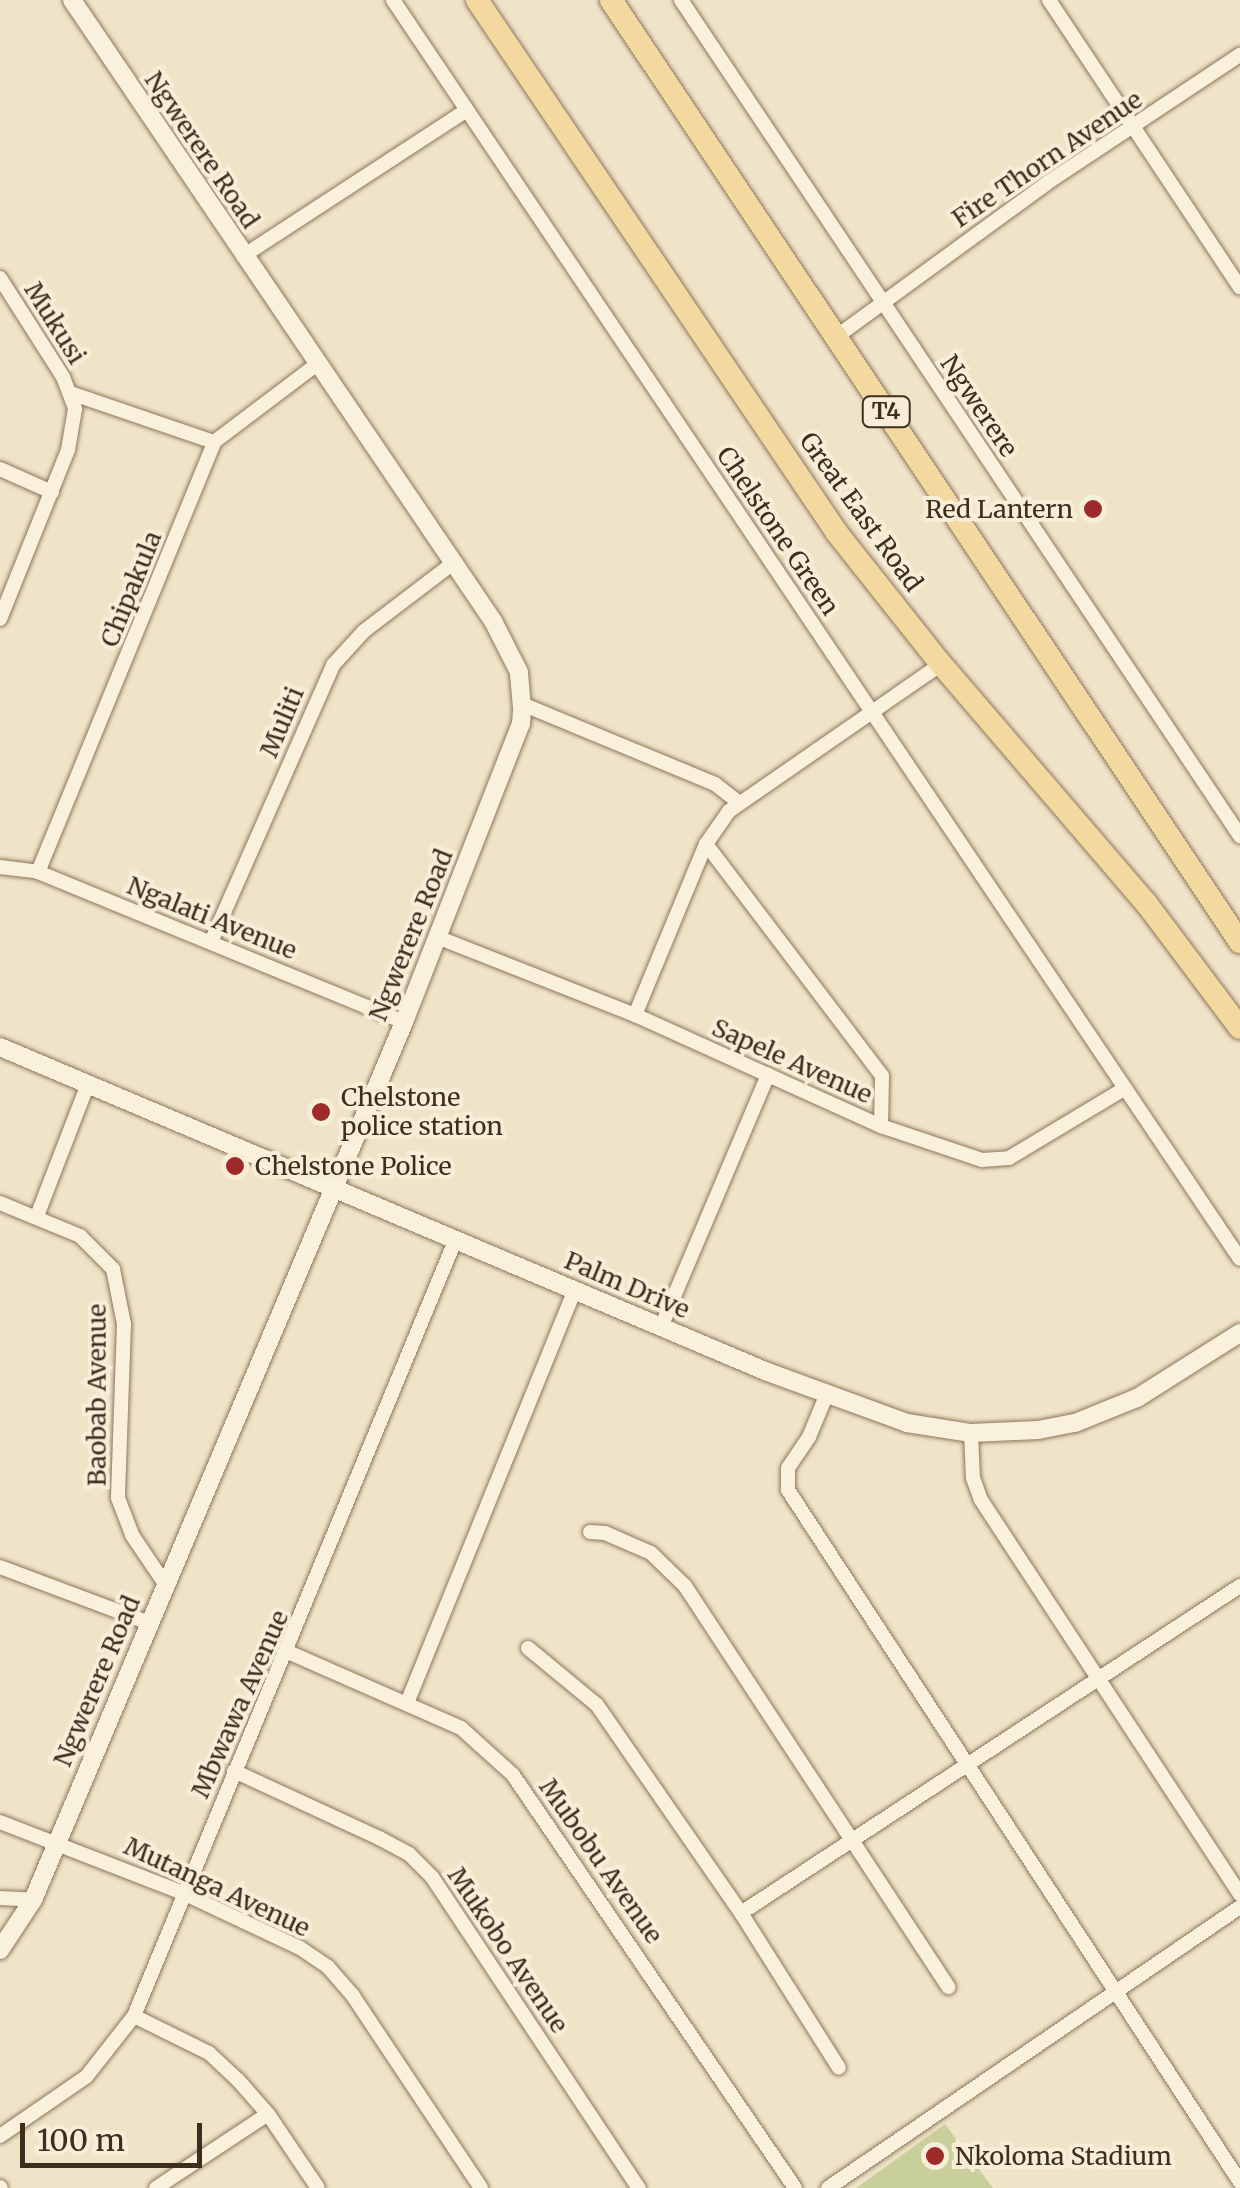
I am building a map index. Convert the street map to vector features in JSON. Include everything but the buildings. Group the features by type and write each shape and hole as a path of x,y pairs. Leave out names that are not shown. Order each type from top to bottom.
{"main road":[{"name":"Great East Road","path":"477,0 838,533 941,664 1146,903 1240,1028"},
{"name":"T4","path":"611,0 1240,942"}],"street":[{"name":"Ngwerere Road","path":"0,1950 32,1900 58,1842 404,1022 520,724 522,704 519,672 511,653 72,0"},
{"name":"Chelstone Green","path":"394,0 1240,1259"},
{"name":"Ngwerere","path":"681,0 1240,836"},
{"path":"1049,0 1240,287"},
{"name":"Fire Thorn Avenue","path":"836,337 1047,183 1240,56"},
{"path":"243,256 467,110"},
{"name":"Mukusi","path":"0,278 73,394 68,450 1,611"},
{"path":"73,394 214,442 317,364"},
{"name":"Chipakula","path":"38,872 214,442"},
{"path":"0,469 52,492"},
{"name":"Muliti","path":"212,942 332,666 364,631 452,564"},
{"path":"634,1015 706,844 738,802 941,664"},
{"path":"522,704 715,784 738,802"},
{"path":"706,844 882,1076 881,1126"},
{"name":"Ngalati Avenue","path":"0,867 38,872 404,1022"},
{"name":"Sapele Avenue","path":"438,937 634,1015 881,1126 982,1160 1001,1161 1124,1089"},
{"name":"Palm Drive","path":"0,1047 826,1396 907,1423 971,1433 1038,1430 1099,1416 1137,1398 1240,1333"},
{"path":"661,1327 768,1075"},
{"path":"38,1216 88,1084"},
{"name":"Baobab Avenue","path":"0,1202 38,1216 97,1248 118,1282 124,1324 118,1498 132,1535 166,1584"},
{"name":"Mbwawa Avenue","path":"0,2136 86,2076 134,2016 455,1241"},
{"path":"407,1703 575,1290"},
{"path":"826,1396 809,1437 788,1468 788,1490 1240,2182"},
{"path":"971,1433 973,1478 981,1500 1240,1894"},
{"path":"590,1532 605,1533 641,1548 686,1586 948,1986"},
{"path":"0,1568 149,1623"},
{"path":"741,1913 1240,1586"},
{"path":"528,1648 574,1681 597,1704 741,1913 838,2068"},
{"name":"Mubobu Avenue","path":"288,1652 461,1728 513,1775 795,2188"},
{"name":"Mukobo Avenue","path":"234,1771 410,1854 432,1877 639,2188"},
{"name":"Mutanga Avenue","path":"0,1822 183,1893 300,1948 328,1968 352,1996 480,2188"},
{"path":"0,1898 32,1900"},
{"path":"828,2188 1240,1907"},
{"path":"134,2016 209,2053 268,2114 318,2188"},
{"path":"158,2188 268,2114"}],"green space":[{"name":"Nkoloma Stadium","path":"945,2124 993,2188 856,2188"}],"place":[{"name":"Red Lantern","path":"1093,509"},
{"name":"Chelstone police station","path":"321,1112"},
{"name":"Chelstone Police","path":"235,1166"},
{"name":"Nkoloma Stadium","path":"935,2156"}]}
